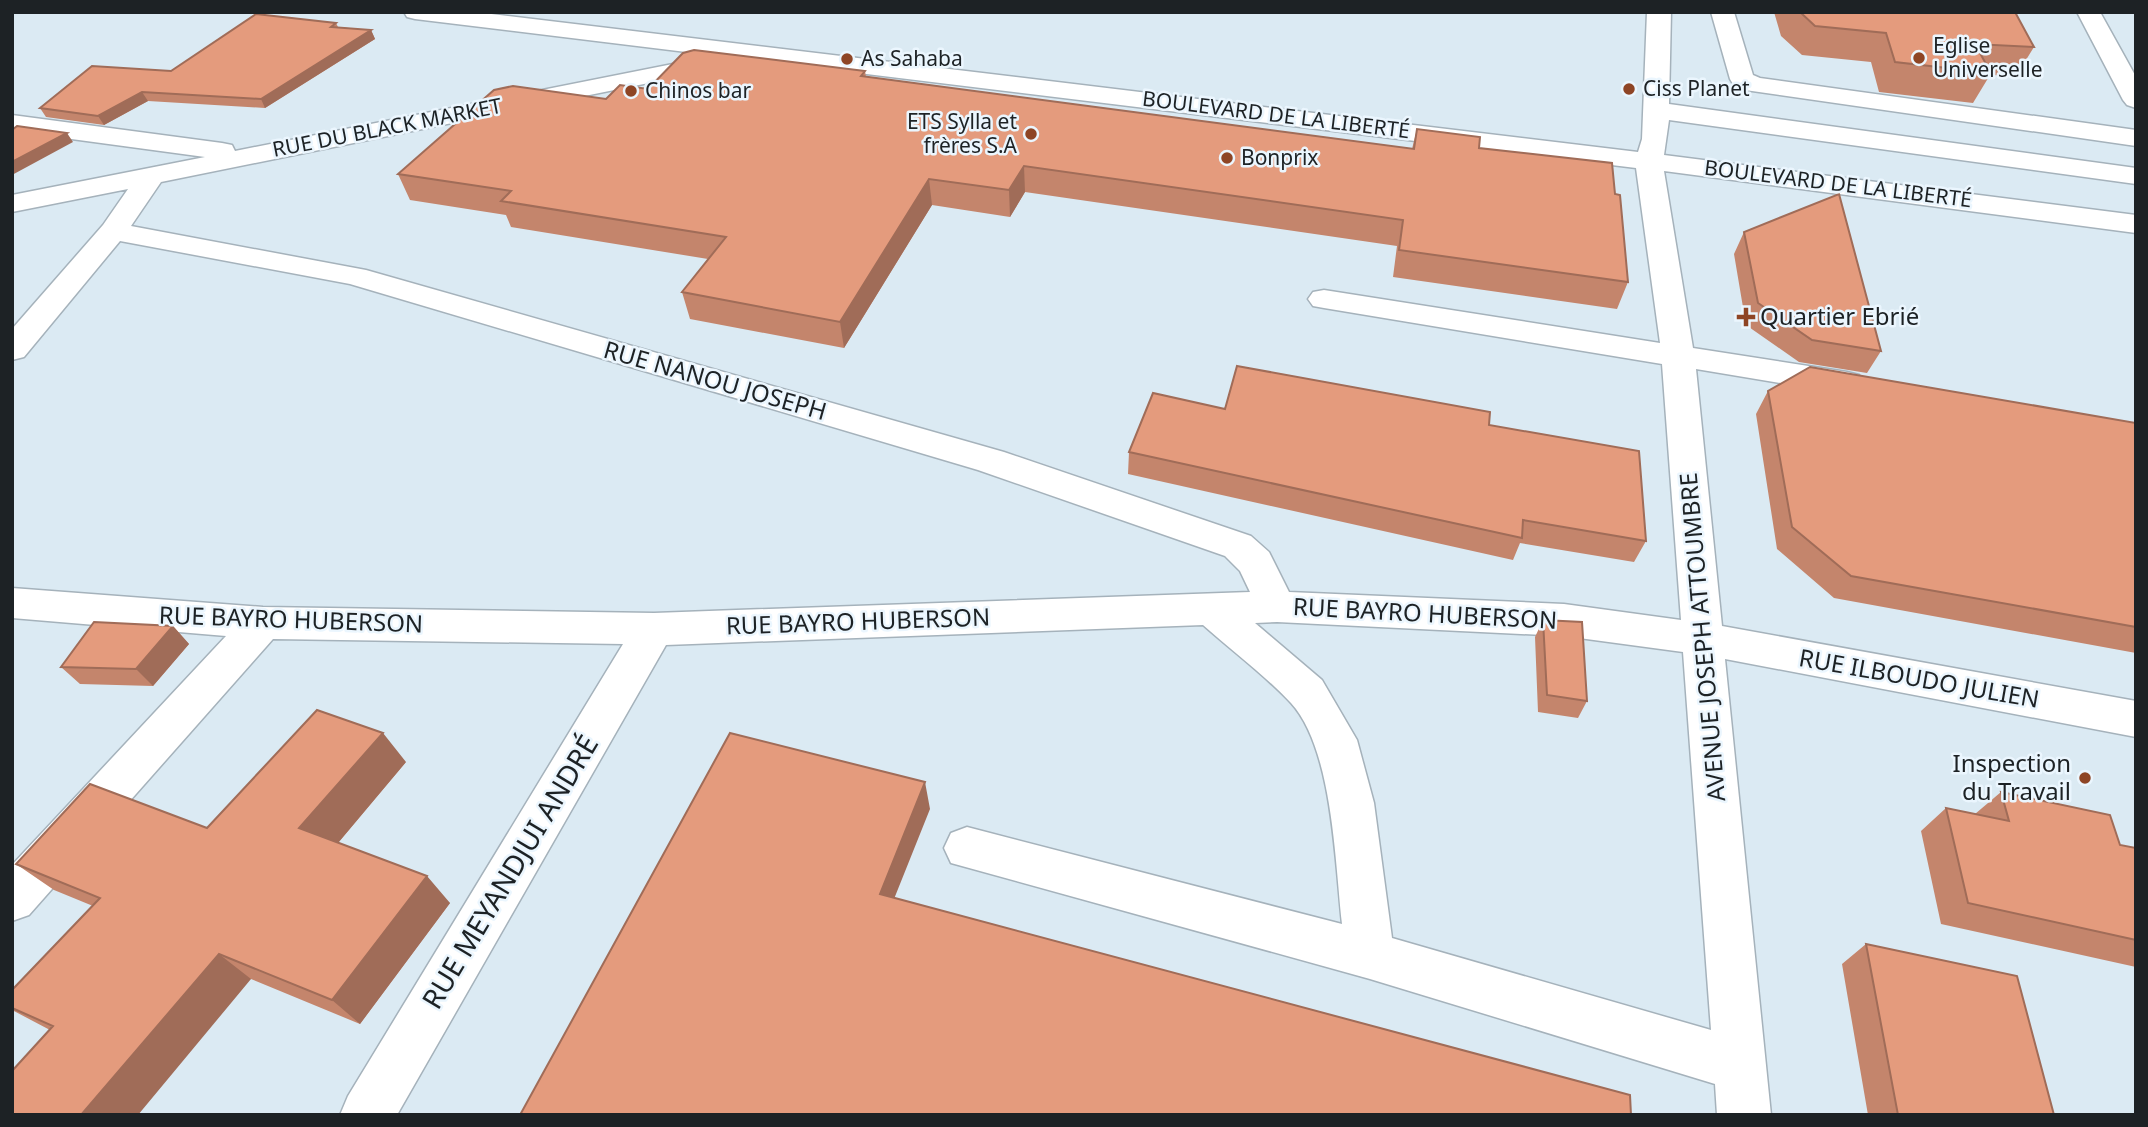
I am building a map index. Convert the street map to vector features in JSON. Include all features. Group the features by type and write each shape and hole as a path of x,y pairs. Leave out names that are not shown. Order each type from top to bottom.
{"street":[{"name":"BOULEVARD DE LA LIBERTÉ","path":"415,12 762,53 1652,150 1917,170 2136,201"},
{"name":"BOULEVARD DE LA LIBERTÉ","path":"571,12 1652,150 2136,224"},
{"name":"AVENUE JOSEPH ATTOUMBRE","path":"1659,12 1652,150 1678,355 1744,1115"},
{"path":"1722,12 1742,79 1754,85 2136,138"},
{"path":"2088,12 2136,100"},
{"name":"RUE DU BLACK MARKET","path":"12,204 762,53"},
{"path":"1656,110 2136,176"},
{"path":"12,123 256,155"},
{"path":"12,349 113,231 153,174"},
{"name":"RUE NANOU JOSEPH","path":"113,231 355,276 991,461 1238,546 1255,562 1277,607"},
{"path":"1324,299 1880,388"},
{"name":"RUE BAYRO HUBERSON","path":"12,603 263,623 654,629 1277,607 1564,620 1703,639"},
{"path":"1211,609 1307,692 1335,740 1350,803 1370,956"},
{"path":"12,899 263,623"},
{"name":"RUE MEYANDJUI ANDRÉ","path":"367,1115 654,629"},
{"name":"RUE ILBOUDO JULIEN","path":"1703,639 2136,719"},
{"path":"967,848 1370,956 1740,1065"}],"building":[{"path":"1800,12 2015,12 2034,47 1975,44 1991,73 1895,62 1886,33 1815,26"},
{"path":"256,14 336,23 331,27 371,30 261,99 142,92 98,116 40,108 92,66 171,71"},
{"path":"694,50 865,71 861,76 1414,149 1417,129 1480,137 1479,148 1612,163 1615,194 1620,195 1628,282 1399,250 1403,220 1024,166 1009,190 929,179 840,322 682,292 726,237 501,201 511,191 398,174 494,90 513,86 606,99 620,85 648,89 683,53"},
{"path":"17,126 67,133 12,162 12,130"},
{"path":"1839,194 1881,351 1812,340 1758,303 1744,232"},
{"path":"1237,366 1490,412 1489,425 1639,451 1646,541 1523,520 1522,538 1129,452 1153,393 1225,409"},
{"path":"1810,367 2136,423 2136,627 1851,576 1792,527 1768,391"},
{"path":"1543,620 1582,622 1587,701 1547,695"},
{"path":"94,622 173,626 136,669 61,667"},
{"path":"317,710 383,733 299,828 427,876 332,1000 219,954 81,1115 12,1115 12,1071 53,1026 12,1008 12,990 100,898 16,864 90,784 207,828"},
{"path":"730,733 925,782 880,894 1630,1095 1631,1115 520,1115"},
{"path":"2001,792 2110,815 2120,845 2136,848 2136,940 1968,903 1946,808 2009,821"},
{"path":"1866,944 2017,976 2054,1115 1898,1115"}],"place":[{"name":"Eglise Universelle","path":"1919,58"},
{"name":"As Sahaba","path":"847,59"},
{"name":"Ciss Planet","path":"1629,89"},
{"name":"Chinos bar","path":"631,91"},
{"name":"ETS Sylla et frères S.A","path":"1031,134"},
{"name":"Bonprix","path":"1227,158"},
{"name":"Quartier Ebrié","path":"1746,317"},
{"name":"Inspection du Travail","path":"2085,778"}]}
